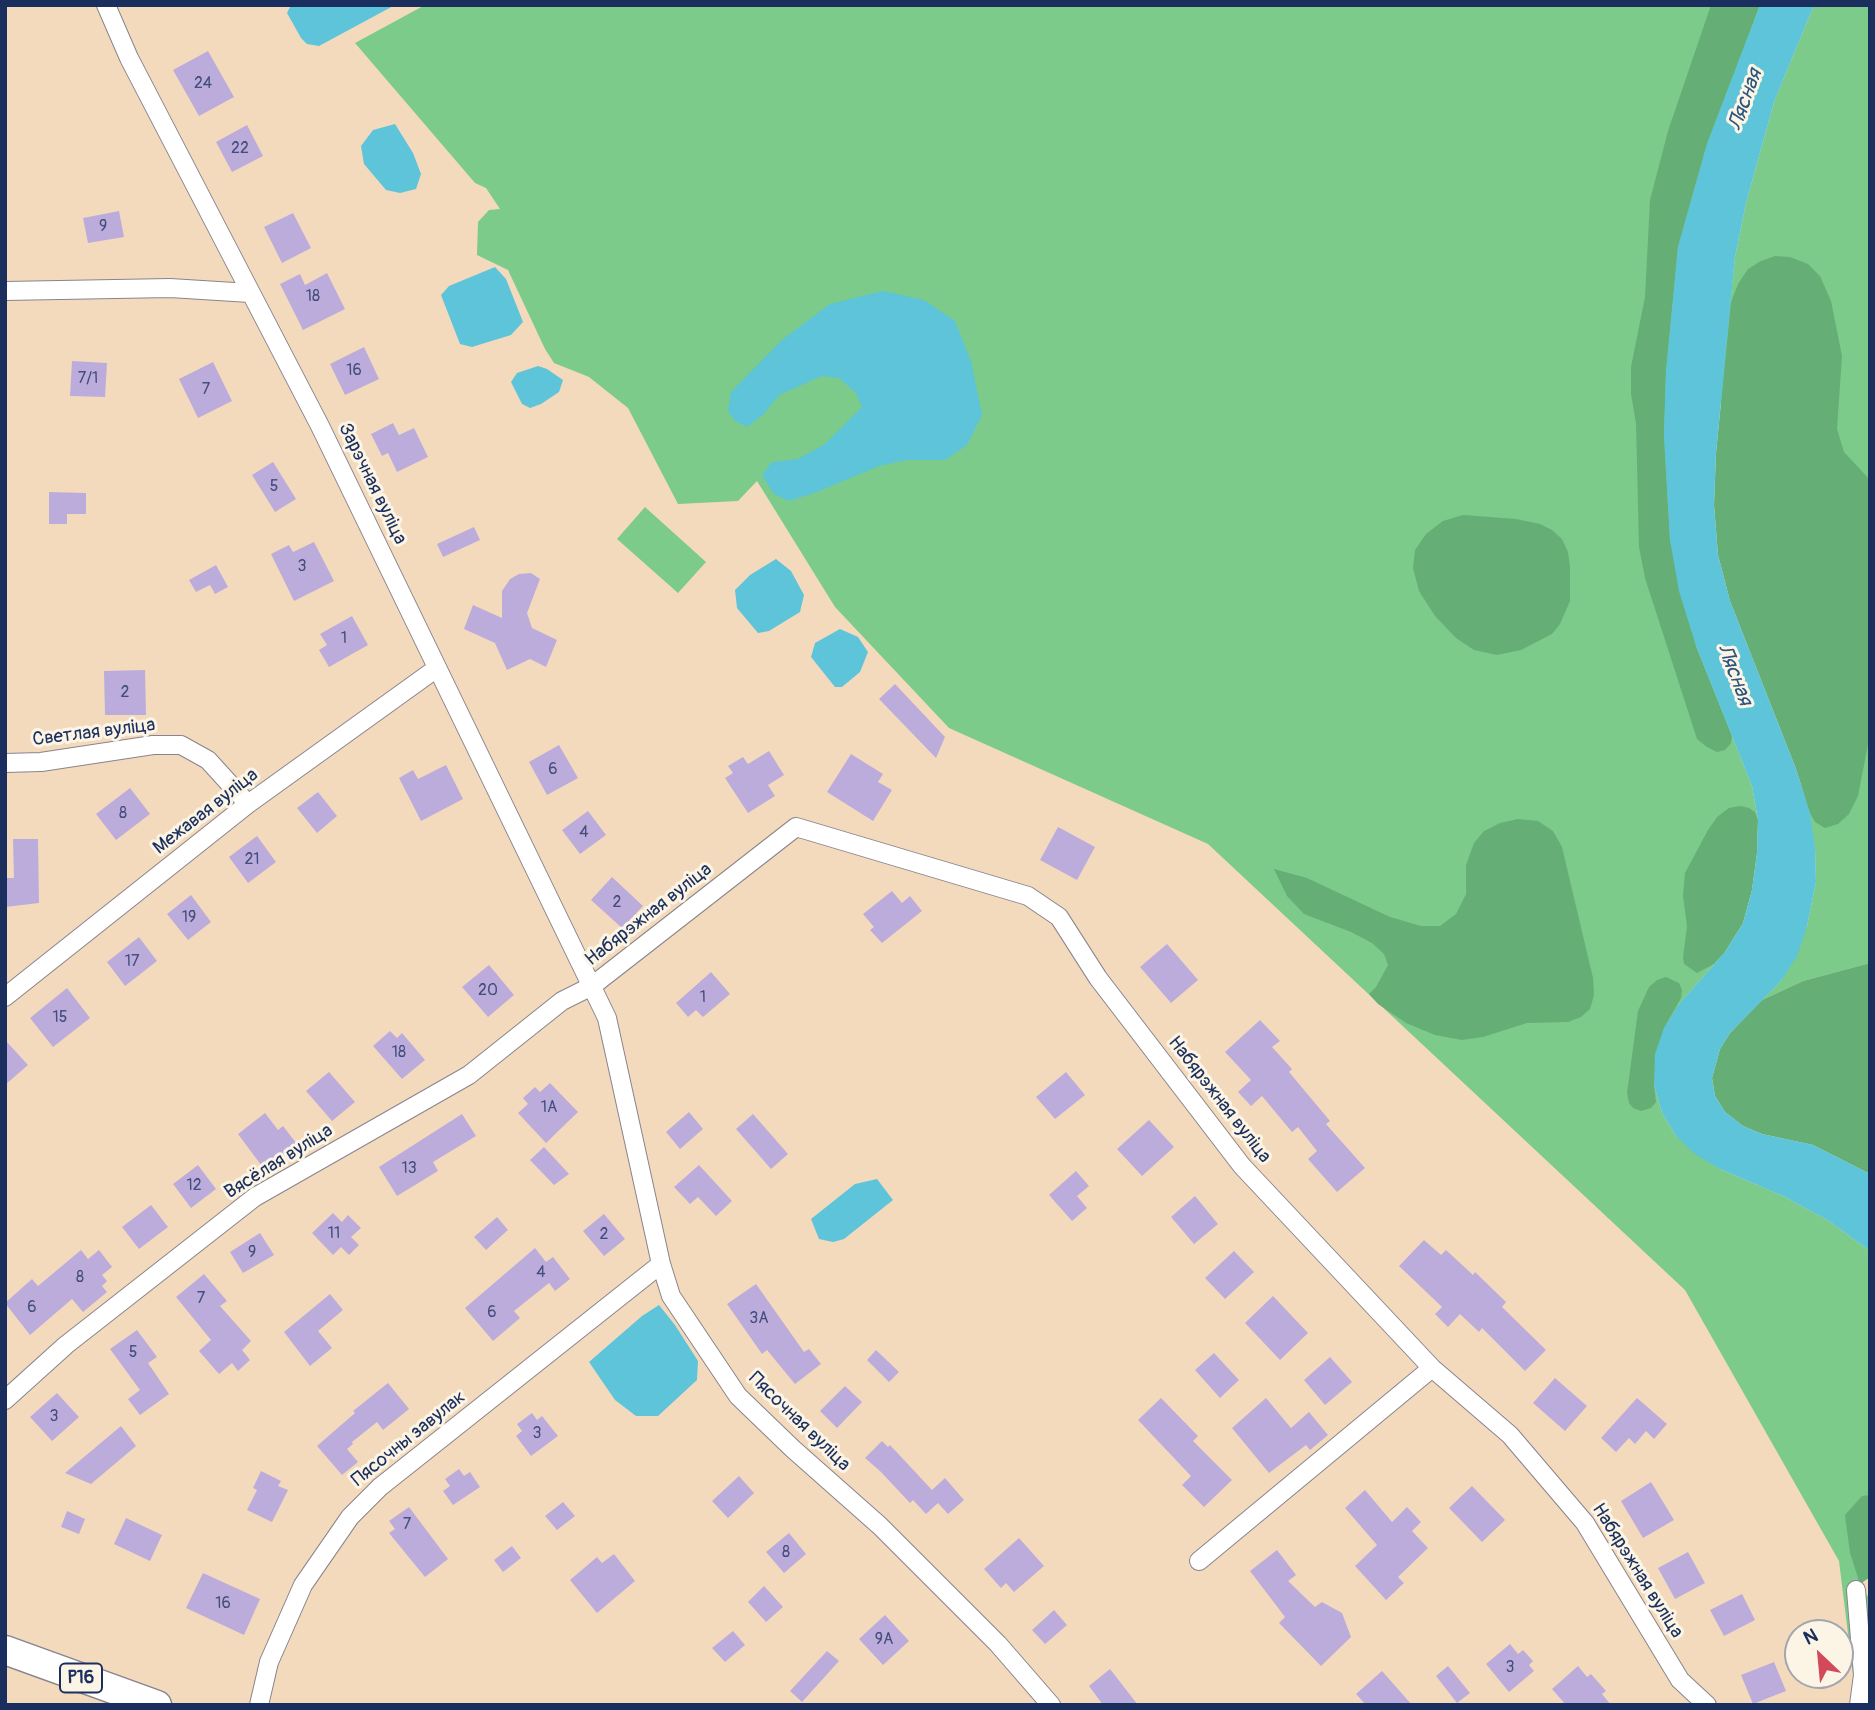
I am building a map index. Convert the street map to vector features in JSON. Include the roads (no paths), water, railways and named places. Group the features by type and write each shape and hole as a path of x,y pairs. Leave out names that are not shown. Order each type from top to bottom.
{"main road":[{"name":"Р16","path":"5,1650 157,1705"}],"street":[{"name":"Зарэчная вуліца","path":"106,5 130,58 320,426 592,986"},
{"path":"5,291 170,288 250,293"},
{"name":"Межавая вуліца","path":"5,997 248,804 438,668"},
{"name":"Светлая вуліца","path":"5,763 41,762 153,745 181,745 208,760 248,804"},
{"name":"Набярэжная вуліца","path":"592,986 796,827 1028,896 1059,917 1098,978 1242,1166 1432,1368 1510,1435 1585,1523 1680,1680 1707,1705"},
{"name":"Пясочная вуліца","path":"592,986 607,1018 661,1264 671,1296 738,1396 900,1546 998,1644 1051,1705"},
{"name":"Вясёлая вуліца","path":"5,1400 66,1345 255,1197 469,1075 562,1001 592,986"},
{"name":"Пясочны завулак","path":"259,1705 269,1662 303,1585 350,1517 380,1487 661,1264"},
{"path":"1199,1561 1432,1368"},
{"path":"1856,1590 1863,1675 1859,1705"}],"water":[{"path":"291,5 395,5 319,46 307,44 301,38 287,13"},
{"name":"Лясная","path":"1760,5 1814,5 1774,102 1746,203 1735,257 1716,453 1714,505 1718,555 1730,601 1796,769 1810,813 1816,882 1807,926 1797,956 1781,981 1730,1033 1720,1049 1712,1078 1715,1096 1725,1112 1743,1126 1762,1134 1813,1145 1870,1174 1870,1251 1829,1221 1785,1197 1720,1169 1695,1154 1676,1136 1662,1113 1654,1085 1655,1054 1664,1028 1679,1004 1725,952 1743,923 1752,890 1757,853 1758,820 1752,786 1696,646 1679,591 1670,540 1664,435 1666,372 1678,247 1707,144"},
{"path":"395,124 413,153 421,174 416,189 400,193 386,190 364,164 361,146 373,130"},
{"path":"495,267 506,279 523,322 511,335 472,347 460,344 441,295 449,286"},
{"path":"883,291 924,300 955,321 971,361 982,415 967,445 945,460 907,460 879,466 789,501 774,494 762,475 772,462 798,459 825,444 862,407 856,393 839,378 822,376 779,395 764,414 747,427 735,421 728,411 731,392 782,340 830,304"},
{"path":"538,366 563,380 559,392 530,408 522,404 511,382 517,373"},
{"path":"776,559 791,571 804,595 800,612 769,631 758,633 737,608 735,590 750,575"},
{"path":"840,629 858,637 868,652 860,672 842,687 835,687 811,657 815,643"},
{"path":"877,1179 893,1200 844,1239 833,1242 819,1239 811,1219 855,1184"},
{"path":"659,1305 698,1361 697,1380 658,1416 636,1416 615,1400 589,1362 642,1316"}]}
